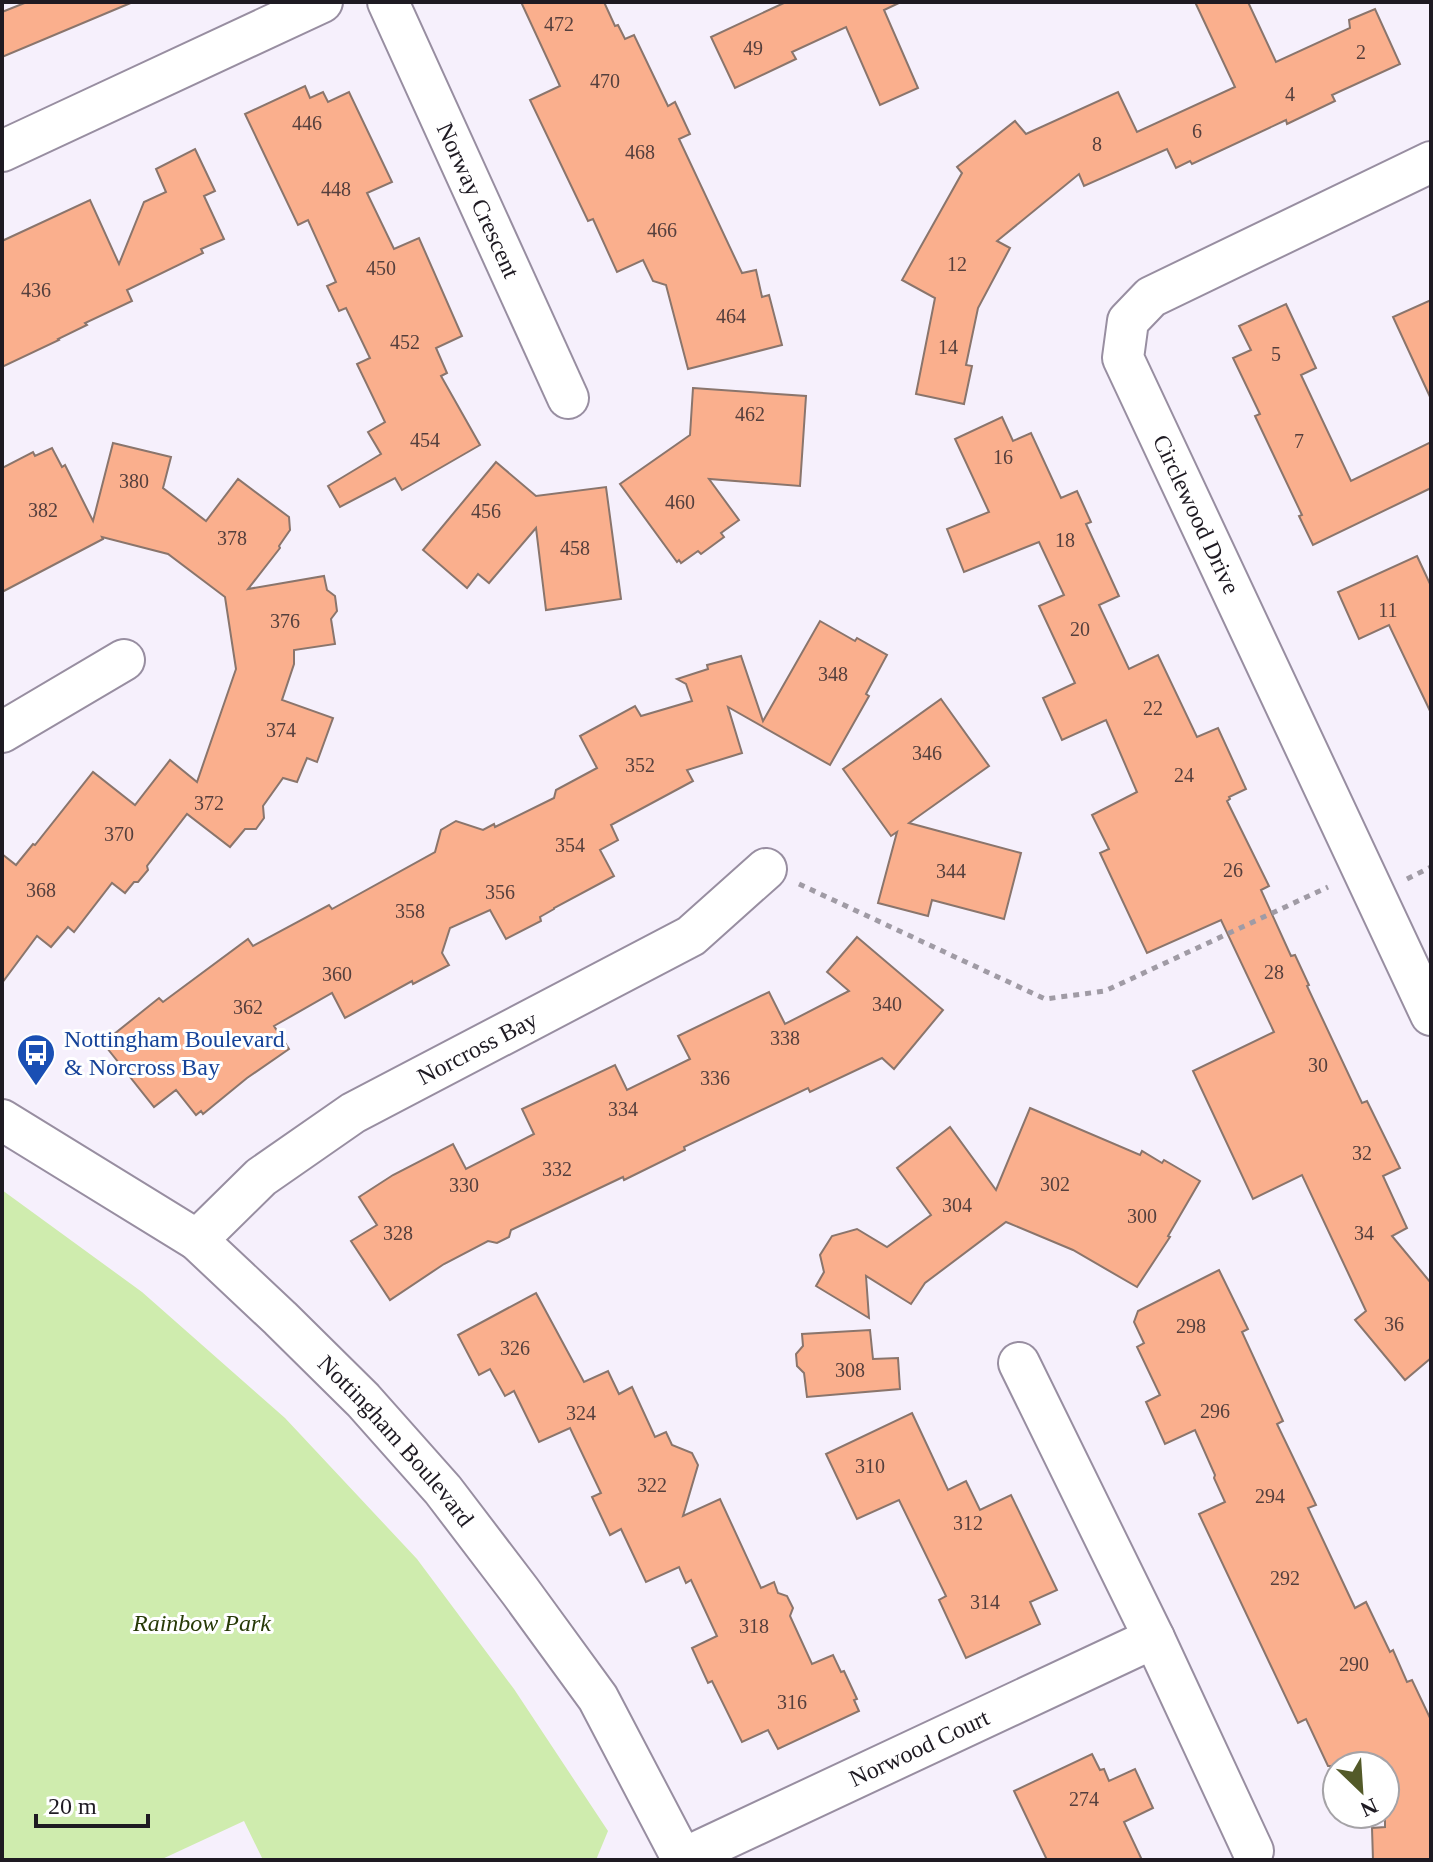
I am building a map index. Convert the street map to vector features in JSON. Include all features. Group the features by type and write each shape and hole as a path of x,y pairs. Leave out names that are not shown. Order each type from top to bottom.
{"street":[{"path":"2,151 322,2"},
{"name":"Norway Crescent","path":"388,2 568,398"},
{"name":"Circlewood Drive","path":"1431,162 1151,297 1128,321 1123,358 1431,1015"},
{"path":"2,732 124,660"},
{"name":"Norcross Bay","path":"197,1240 261,1177 353,1113 691,936 766,869"},
{"name":"Nottingham Boulevard","path":"2,1120 197,1240 363,1400 443,1490 598,1698 682,1860"},
{"path":"1019,1363 1154,1638 1253,1851"},
{"name":"Norwood Court","path":"682,1860 1154,1638"}],"path":[{"path":"1400,882 1431,867"},
{"path":"766,869 1045,999 1105,991 1340,882"}],"green space":[{"name":"Rainbow Park","path":"2,1190 142,1292 285,1418 417,1559 514,1689 608,1831 596,1860 263,1860 244,1821 160,1860 2,1860"}],"building":[{"path":"27,2 133,2 2,57 2,12"},
{"path":"521,2 604,2 625,39 634,35 668,106 675,102 690,134 679,139 742,273 756,270 762,297 769,295 782,345 688,369 666,285 653,281 643,260 617,272 593,219 588,221 530,100 560,86"},
{"path":"786,2 901,2 884,10 918,88 880,105 846,27 792,52 796,59 735,88 711,37"},
{"path":"1195,2 1248,2 1276,62 1350,28 1349,20 1375,9 1400,64 1332,95 1335,101 1192,164 1190,161 1176,168 1167,149 1084,186 1079,174 997,241 1010,248 978,308 966,365 972,366 964,404 916,394 935,298 902,280 962,173 957,167 1015,121 1026,134 1118,92 1137,132 1235,87"},
{"path":"305,86 310,98 323,92 328,102 349,92 392,182 367,193 394,249 419,238 462,336 436,348 447,373 441,376 480,445 402,490 395,478 340,507 328,486 381,454 368,432 385,422 357,364 370,358 346,308 339,311 327,286 336,282 308,220 298,225 245,114"},
{"path":"195,149 215,191 204,196 224,239 201,249 203,253 127,290 132,301 2,367 2,241 90,200 119,264 144,202 166,192 156,169"},
{"path":"1431,300 1431,399 1393,317"},
{"path":"1286,304 1316,368 1301,375 1351,481 1431,442 1431,488 1313,545 1255,416 1260,414 1233,358 1251,350 1239,326"},
{"path":"693,388 806,396 800,486 709,479 739,520 721,533 724,537 701,554 698,551 681,563 679,560 677,562 620,484 690,435"},
{"path":"1002,417 1013,441 1031,433 1061,498 1077,491 1091,522 1086,524 1119,596 1099,605 1129,669 1158,655 1197,737 1218,728 1246,789 1227,801 1269,886 1261,890 1291,956 1295,955 1362,1103 1367,1101 1400,1168 1383,1176 1407,1228 1392,1236 1431,1283 1431,1358 1405,1380 1355,1320 1366,1311 1302,1175 1253,1199 1193,1071 1274,1032 1221,920 1147,953 1100,853 1109,849 1092,815 1137,792 1106,720 1062,740 1043,698 1075,683 1039,606 1064,595 1039,542 964,572 947,529 989,512 955,439"},
{"path":"113,443 171,457 163,488 206,521 238,479 289,517 290,530 280,548 248,589 324,576 327,590 335,596 337,611 331,619 335,644 294,650 294,664 282,700 333,718 317,762 307,758 297,782 283,778 263,806 264,818 256,829 245,829 230,847 187,814 138,882 134,882 125,893 112,883 74,932 68,927 51,947 37,936 2,983 2,854 16,865 93,772 135,805 170,760 197,782 236,669 225,597 168,554 102,537 2,592 2,468 33,452 35,456 52,448 62,467 65,465 93,521"},
{"path":"496,462 536,496 606,487 621,599 546,610 536,528 489,583 478,574 467,588 423,550"},
{"path":"1417,556 1431,586 1431,713 1389,625 1359,639 1338,592"},
{"path":"820,621 887,655 866,694 869,696 830,765 728,707 742,753 687,770 693,781 611,825 618,840 600,850 614,876 554,908 540,917 541,921 506,939 490,910 450,928 442,953 449,965 413,984 412,981 345,1018 332,993 274,1026 289,1049 203,1114 201,1111 196,1115 176,1090 154,1107 103,1043 159,998 163,1002 248,939 253,946 329,905 332,909 435,852 441,830 456,821 483,830 554,798 556,790 597,768 580,736 635,706 641,716 692,701 686,684 677,679 708,669 707,665 741,656 763,721"},
{"path":"941,699 989,766 909,823 1021,853 1004,919 932,900 928,916 878,903 897,832 891,836 843,769"},
{"path":"857,937 943,1010 894,1069 882,1058 810,1092 808,1088 684,1147 685,1150 624,1180 623,1177 511,1230 509,1237 497,1243 488,1241 444,1264 390,1300 351,1241 377,1225 359,1197 393,1175 453,1144 466,1169 534,1134 522,1109 615,1065 627,1090 690,1059 678,1036 769,992 785,1024 849,991 827,972"},
{"path":"1030,1108 1140,1155 1142,1151 1162,1163 1164,1160 1200,1181 1170,1237 1137,1287 1073,1250 1006,1222 925,1283 911,1304 866,1276 869,1318 816,1286 824,1272 820,1255 832,1236 857,1229 887,1247 931,1215 897,1168 950,1127 996,1190"},
{"path":"1219,1270 1248,1329 1242,1332 1283,1421 1277,1424 1316,1505 1308,1508 1355,1608 1366,1602 1390,1652 1393,1650 1407,1682 1412,1680 1431,1720 1431,1860 1373,1860 1372,1830 1401,1830 1401,1750 1321,1751 1306,1719 1298,1723 1199,1514 1225,1502 1195,1430 1165,1444 1146,1402 1160,1395 1137,1347 1144,1343 1134,1322 1138,1311"},
{"path":"536,1293 584,1382 608,1371 619,1394 632,1387 655,1437 666,1432 672,1445 692,1453 698,1465 683,1516 720,1499 761,1588 774,1582 778,1593 787,1596 793,1608 790,1616 812,1664 833,1655 857,1699 854,1700 859,1711 778,1749 768,1730 742,1742 692,1648 717,1636 691,1580 686,1583 679,1567 646,1582 621,1529 610,1535 592,1497 601,1493 570,1428 539,1442 514,1391 505,1396 490,1369 479,1375 458,1335"},
{"path":"870,1330 873,1359 898,1358 900,1389 807,1397 804,1373 797,1366 796,1354 803,1346 802,1334"},
{"path":"912,1413 948,1490 966,1481 980,1510 1011,1495 1057,1590 1030,1602 1040,1624 966,1658 939,1600 946,1596 899,1500 857,1519 826,1454"},
{"path":"1092,1754 1109,1781 1135,1769 1153,1808 1124,1822 1142,1860 1047,1860 1014,1791"}],"place":[{"name":"Nottingham Boulevard & Norcross Bay","path":"36,1087"}]}
